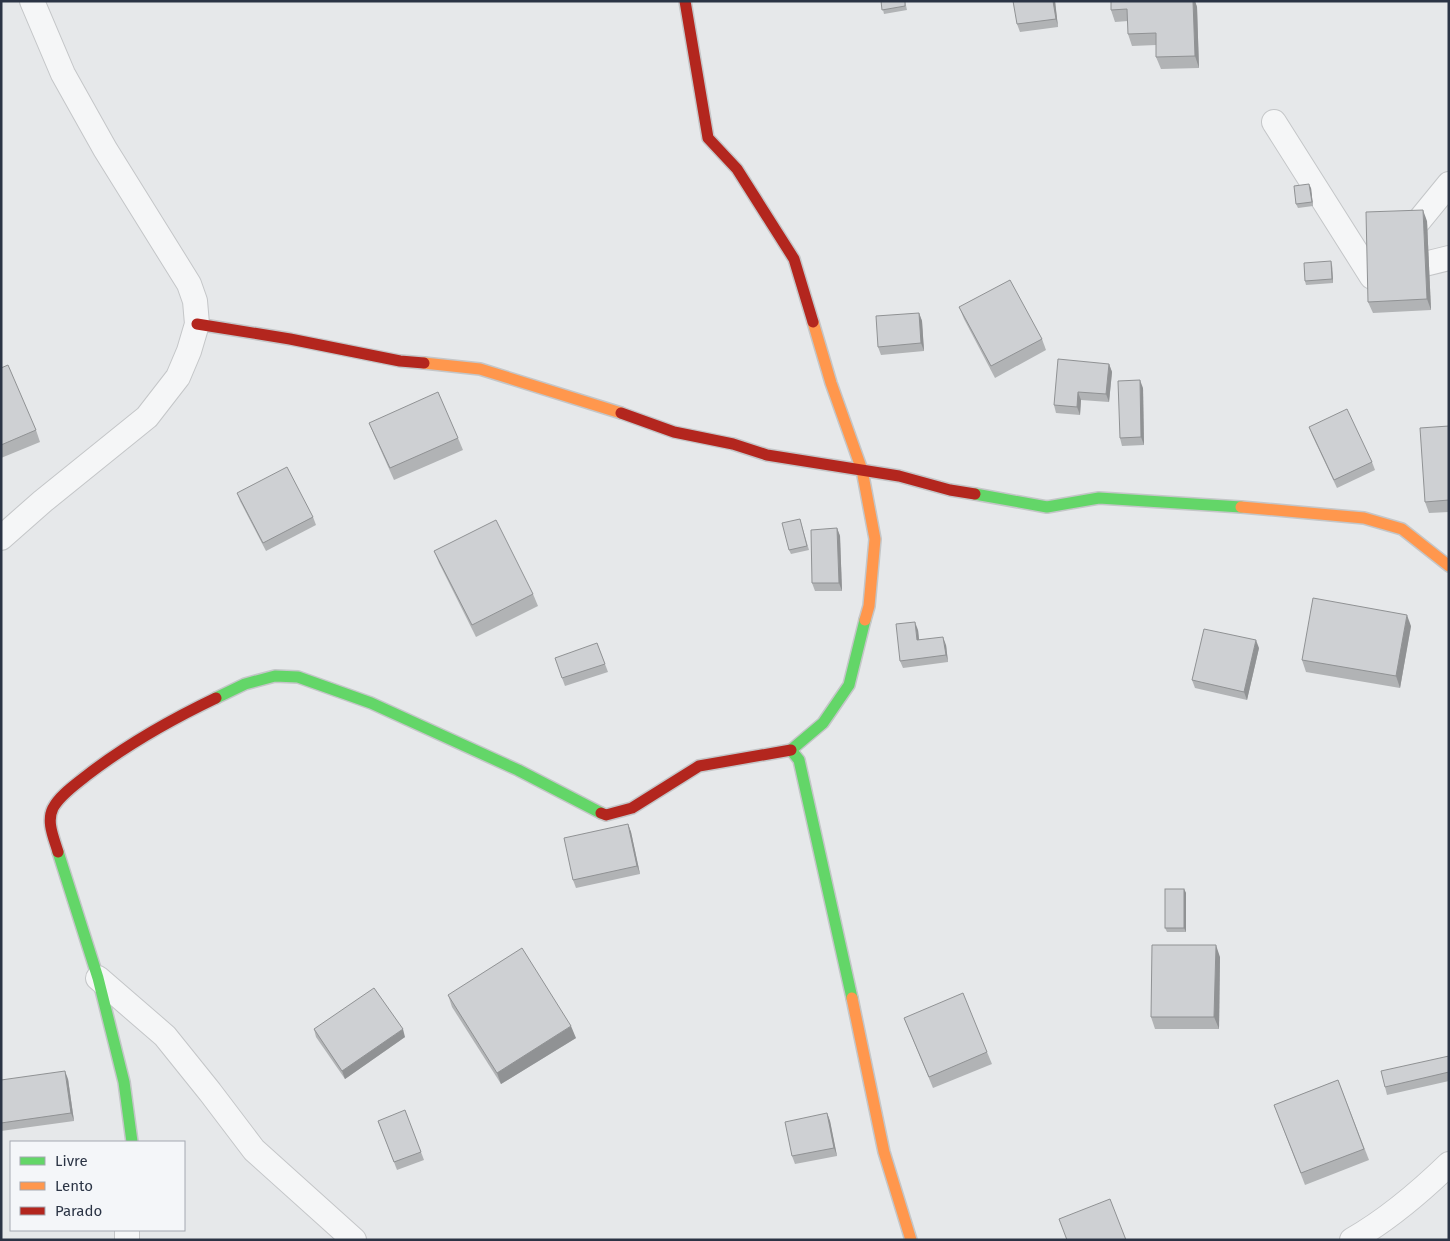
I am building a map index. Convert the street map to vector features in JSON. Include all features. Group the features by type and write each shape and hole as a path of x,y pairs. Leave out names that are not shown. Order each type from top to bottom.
{"street":[{"path":"1,538 43,501 147,417 178,377 189,351 197,324 195,301 189,284 105,150 63,74 32,1"},
{"path":"132,1141 124,1082 98,978 50,825 54,808 67,791 112,756 174,718 245,684 275,676 298,677 371,703 518,770 606,815 632,808 699,766 791,750 823,722 849,685 869,606 875,539 862,470 831,383 794,259 737,169 708,138 685,1"},
{"path":"1274,122 1372,277"},
{"path":"1372,277 1449,184"},
{"path":"1372,277 1449,258"},
{"path":"197,324 290,339 400,361 480,370 590,402 674,432 732,444 767,455 899,476 950,490 1047,506 1099,498 1265,508 1364,518 1402,529 1449,566"},
{"path":"791,750 799,760 821,854 884,1152 911,1240"},
{"path":"98,978 165,1036 254,1150 354,1240"},
{"path":"1352,1240 1418,1194 1448,1168"}],"building":[{"path":"881,1 905,1 905,6 882,10"},
{"path":"1013,1 1053,1 1056,19 1017,24"},
{"path":"1111,1 1193,1 1195,56 1156,57 1156,33 1128,34 1127,9 1111,10"},
{"path":"1309,184 1312,202 1296,204 1294,186"},
{"path":"1423,210 1427,299 1368,302 1366,212"},
{"path":"1331,261 1332,279 1305,281 1304,263"},
{"path":"1010,280 1042,339 991,366 959,307"},
{"path":"919,313 921,343 878,347 876,316"},
{"path":"1058,359 1109,364 1106,394 1078,392 1077,407 1054,405"},
{"path":"8,365 36,430 1,445 1,368"},
{"path":"1140,380 1141,437 1120,438 1118,381"},
{"path":"438,392 458,438 390,468 369,423"},
{"path":"1347,409 1372,462 1334,480 1309,427"},
{"path":"1449,426 1449,500 1425,502 1420,428"},
{"path":"287,467 313,517 263,543 237,493"},
{"path":"800,519 807,546 789,550 782,523"},
{"path":"496,520 533,594 472,625 434,551"},
{"path":"837,528 839,583 812,583 811,530"},
{"path":"1313,598 1407,615 1396,676 1302,660"},
{"path":"915,622 917,640 943,637 946,655 900,661 896,624"},
{"path":"1204,629 1256,640 1244,692 1192,680"},
{"path":"597,643 605,664 562,678 555,658"},
{"path":"628,824 637,866 573,880 564,838"},
{"path":"1165,889 1184,889 1184,928 1165,928"},
{"path":"1152,945 1216,945 1214,1017 1151,1017"},
{"path":"522,948 571,1026 497,1073 448,995"},
{"path":"374,988 403,1029 342,1071 314,1029"},
{"path":"963,993 987,1052 929,1077 904,1018"},
{"path":"1449,1056 1449,1072 1385,1087 1381,1071"},
{"path":"65,1071 71,1113 1,1123 1,1080"},
{"path":"1338,1080 1364,1149 1301,1173 1274,1105"},
{"path":"405,1110 421,1152 394,1162 378,1121"},
{"path":"827,1113 834,1148 792,1156 785,1122"},
{"path":"1110,1199 1126,1240 1067,1240 1059,1219"}],"traffic: fast":[{"path":"975,494 1047,507 1099,498 1241,507"},
{"path":"852,998 799,760 791,750 823,723 849,685 865,620"},
{"path":"216,698 245,684 275,676 298,677 371,703 518,770 601,813"},
{"path":"58,852 98,978 124,1082 132,1141"}],"traffic: slow":[{"path":"813,322 831,383 862,470 875,539 869,606 865,620"},
{"path":"424,363 480,369 621,413"},
{"path":"1241,507 1364,518 1402,529 1449,566"},
{"path":"852,998 884,1152 911,1240"}],"traffic: jam":[{"path":"685,1 708,138 737,169 794,259 813,322"},
{"path":"197,324 290,339 400,361 424,363"},
{"path":"621,413 674,432 733,444 767,455 899,476 950,490 975,494"},
{"path":"58,852 51,830 50,819 53,808 64,795 77,783 133,743 216,698"},
{"path":"601,813 606,815 632,808 699,766 791,750"}]}
